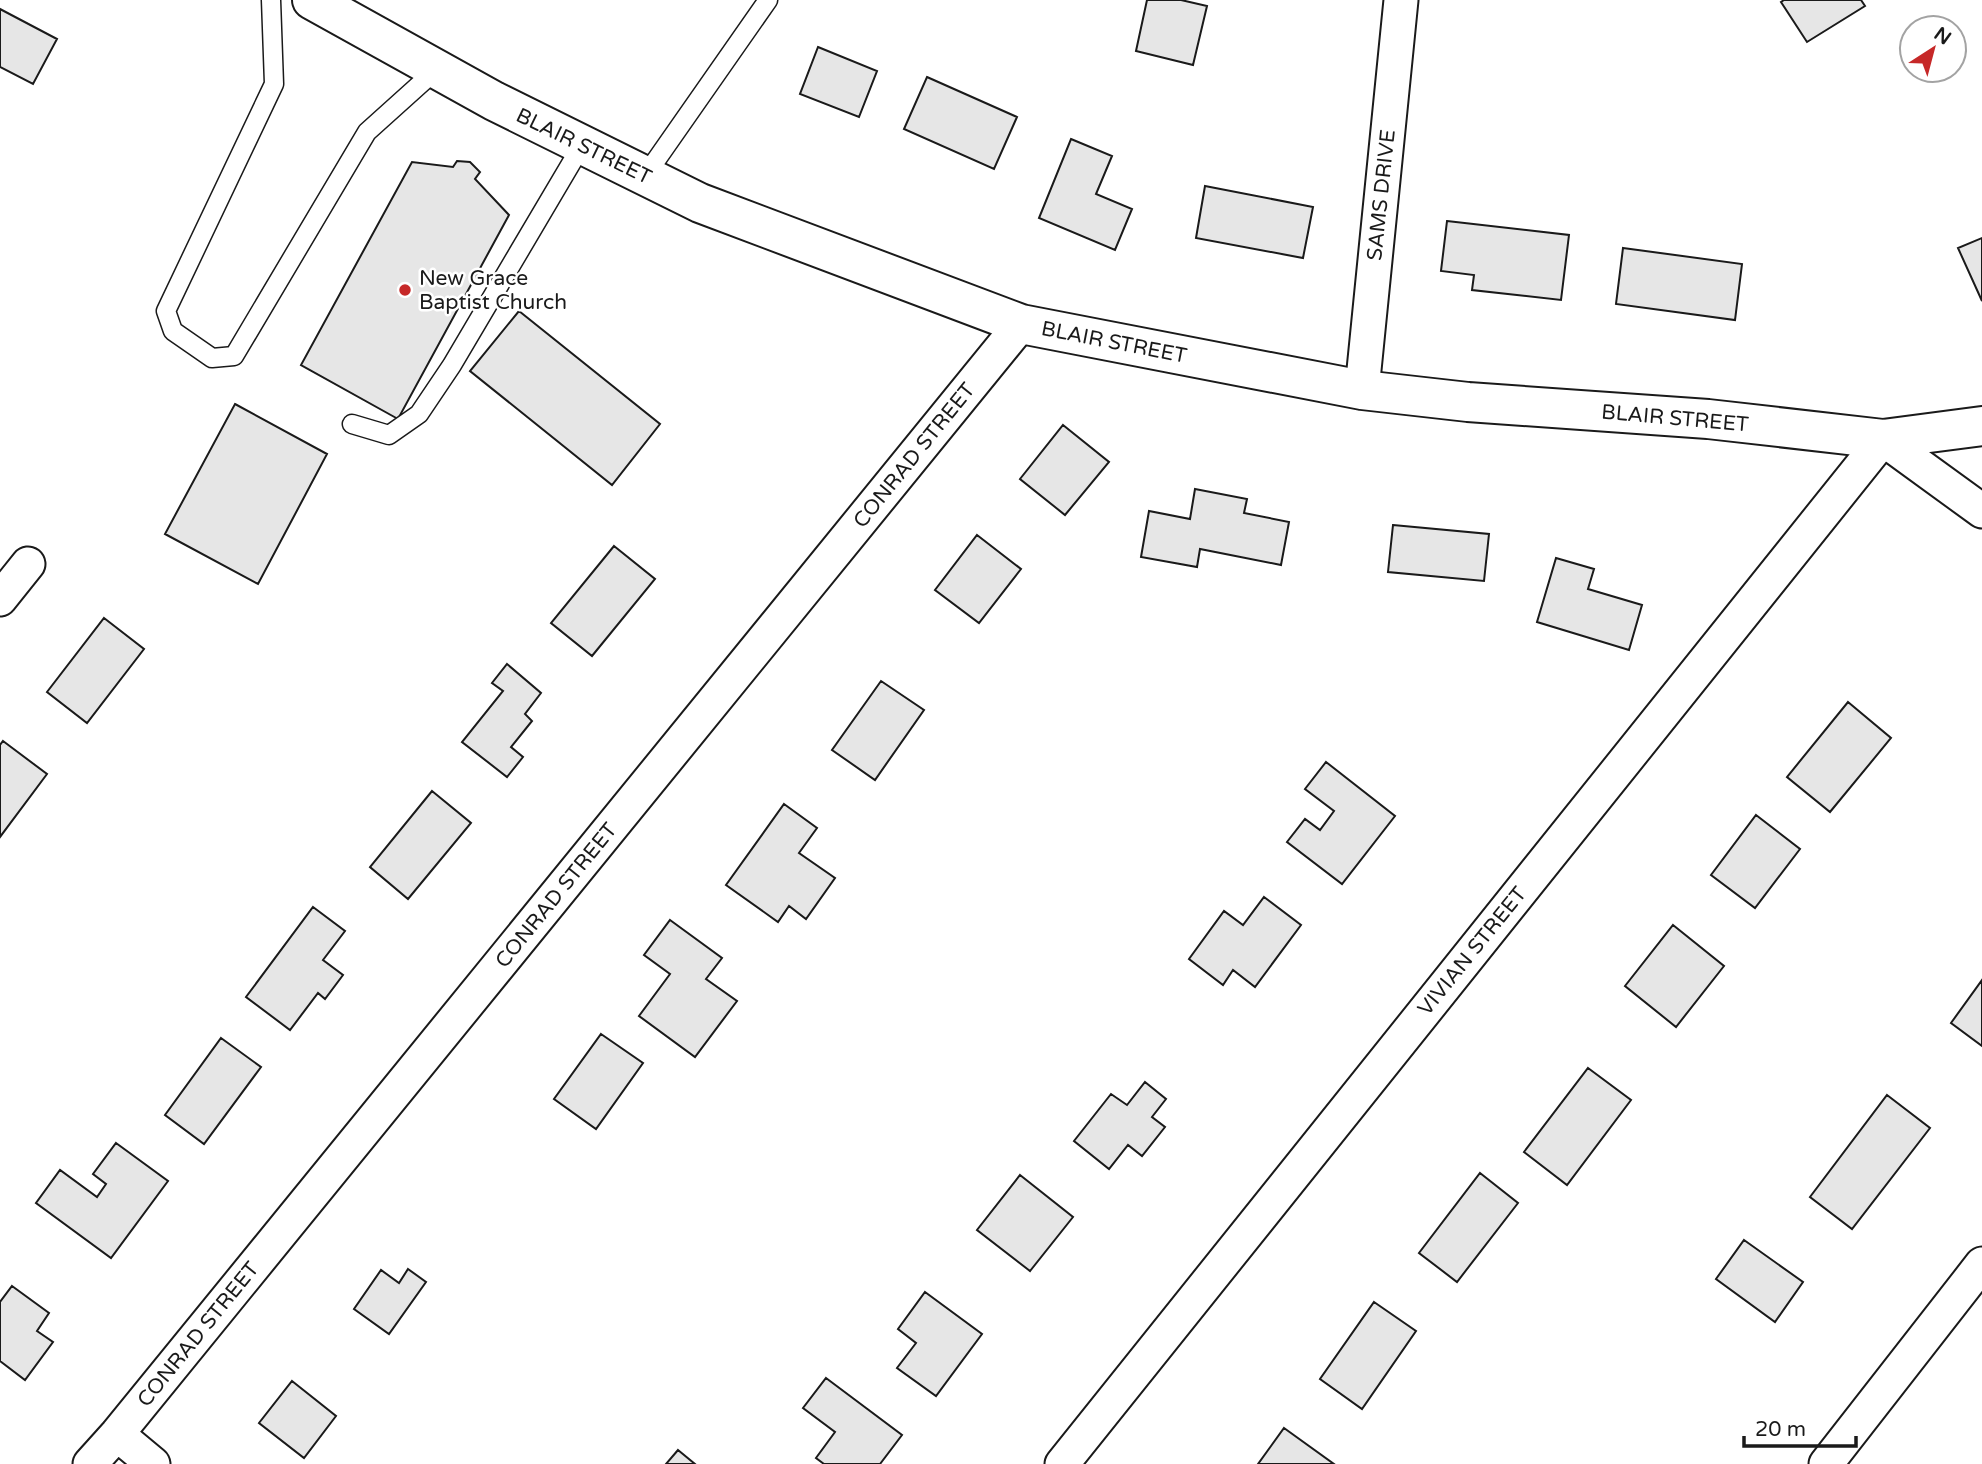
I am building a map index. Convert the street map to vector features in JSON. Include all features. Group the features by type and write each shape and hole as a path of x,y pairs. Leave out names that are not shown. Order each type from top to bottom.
{"street":[{"name":"BLAIR STREET","path":"312,0 494,101 700,203 1021,324 1362,390 1468,402 1708,419 1883,439 1982,426"},
{"name":"SAMS DRIVE","path":"1362,390 1401,0"},
{"name":"CONRAD STREET","path":"90,1464 1021,324"},
{"path":"1883,439 1982,512"},
{"name":"VIVIAN STREET","path":"1062,1464 1883,439"},
{"path":"0,599 28,564"},
{"path":"1826,1464 1982,1264"},
{"path":"117,1434 153,1464"}],"lane":[{"path":"271,0 274,84 166,311 173,331 212,358 233,356 367,132 437,69"},
{"path":"645,176 768,0"},
{"path":"352,424 389,435 419,414 452,365 582,145"}],"building":[{"path":"1147,0 1181,0 1207,6 1193,65 1136,51"},
{"path":"1861,0 1865,6 1807,42 1781,2"},
{"path":"0,9 57,39 33,84 0,67"},
{"path":"818,47 877,71 859,117 800,94"},
{"path":"927,77 1017,117 994,169 904,129"},
{"path":"1071,139 1112,156 1096,194 1132,209 1115,250 1039,218"},
{"name":"New Grace Baptist Church","path":"457,161 470,162 480,172 475,179 509,215 398,419 301,365 412,162 453,167"},
{"path":"1205,186 1313,207 1303,258 1196,238"},
{"path":"1447,221 1569,235 1561,300 1472,290 1474,275 1441,271"},
{"path":"1982,238 1982,301 1958,248"},
{"path":"1623,248 1742,264 1735,320 1616,304"},
{"path":"519,311 660,424 612,485 470,371"},
{"path":"235,404 327,454 258,584 165,534"},
{"path":"1063,425 1109,462 1065,515 1020,479"},
{"path":"1195,489 1247,499 1244,513 1289,522 1281,565 1200,549 1197,567 1141,557 1149,511 1190,519"},
{"path":"1393,525 1489,534 1484,581 1388,572"},
{"path":"977,535 1021,569 979,623 935,590"},
{"path":"614,546 655,579 592,656 551,623"},
{"path":"1556,558 1594,569 1588,589 1642,605 1629,650 1537,622"},
{"path":"104,618 144,649 87,723 47,692"},
{"path":"507,664 541,693 525,714 532,721 511,747 523,757 507,777 462,742 503,691 492,683"},
{"path":"881,681 924,710 875,780 832,750"},
{"path":"1848,702 1891,738 1830,812 1787,777"},
{"path":"3,741 47,774 0,837 0,745"},
{"path":"1326,762 1395,816 1342,884 1287,842 1305,819 1320,830 1334,811 1305,789"},
{"path":"432,791 471,823 408,899 370,867"},
{"path":"784,804 817,828 799,853 835,878 806,919 789,906 778,922 726,885"},
{"path":"1756,815 1800,849 1755,908 1711,875"},
{"path":"1264,897 1301,925 1255,987 1233,970 1223,985 1189,959 1224,911 1243,925"},
{"path":"313,907 345,931 323,960 343,975 325,999 318,993 290,1030 246,997"},
{"path":"670,920 722,958 706,979 737,1001 695,1057 639,1016 670,974 644,955"},
{"path":"1673,925 1724,966 1676,1027 1625,986"},
{"path":"1982,980 1982,1046 1951,1023"},
{"path":"601,1034 643,1063 596,1129 554,1099"},
{"path":"221,1038 261,1067 204,1144 165,1115"},
{"path":"1588,1068 1631,1100 1567,1185 1524,1152"},
{"path":"1145,1082 1166,1099 1152,1117 1165,1127 1142,1156 1128,1145 1109,1169 1074,1141 1111,1094 1127,1105"},
{"path":"1887,1095 1930,1128 1852,1229 1810,1197"},
{"path":"116,1143 168,1181 111,1258 36,1203 60,1170 97,1197 106,1184 93,1174"},
{"path":"1480,1173 1518,1203 1457,1282 1419,1253"},
{"path":"1020,1175 1073,1217 1030,1271 977,1230"},
{"path":"1744,1240 1803,1282 1775,1322 1716,1279"},
{"path":"408,1269 426,1282 389,1334 354,1309 381,1270 399,1283"},
{"path":"12,1286 49,1313 37,1331 53,1342 25,1380 0,1361 0,1302"},
{"path":"925,1292 982,1334 936,1396 897,1368 916,1343 898,1329"},
{"path":"1374,1302 1416,1331 1362,1409 1320,1379"},
{"path":"826,1378 902,1435 880,1464 824,1464 816,1458 835,1432 803,1408"},
{"path":"292,1381 336,1416 304,1458 259,1423"},
{"path":"1284,1428 1334,1464 1258,1464"},
{"path":"678,1450 695,1464 666,1464"}],"place":[{"name":"New Grace Baptist Church","path":"405,290"}]}
